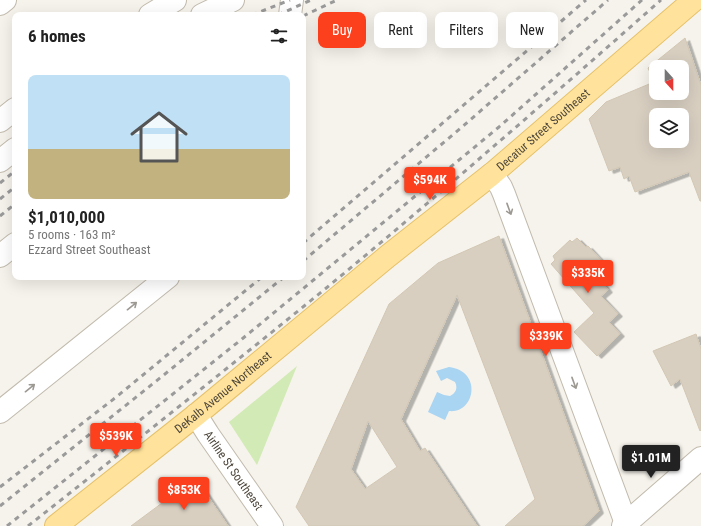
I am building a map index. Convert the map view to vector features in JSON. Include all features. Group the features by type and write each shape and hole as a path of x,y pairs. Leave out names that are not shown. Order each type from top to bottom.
{"main road":[{"name":"Decatur Street Southeast","path":"388,256 492,174 694,0"},
{"name":"DeKalb Avenue Northeast","path":"56,526 196,415 388,256"}],"street":[{"path":"0,4 6,0"},
{"path":"155,12 175,0"},
{"path":"208,12 233,0"},
{"path":"290,12 292,0"},
{"path":"0,121 12,111"},
{"path":"0,161 12,151"},
{"path":"492,174 504,194 626,525 701,458"},
{"path":"0,256 12,246"},
{"path":"0,412 164,280"},
{"name":"Airline St Southeast","path":"196,415 272,526"}],"green space":[{"path":"297,366 257,465 229,422"}],"water":[{"path":"449,367 460,370 467,376 471,383 472,392 465,406 458,410 449,411 445,420 428,412 437,392 450,396 456,390 455,382 447,378 441,381 436,371"}],"building":[{"path":"685,38 701,85 701,201 689,172 635,192 629,176 624,179 620,167 609,171 589,119 606,102 649,84 649,100 689,100 689,60 658,60"},
{"path":"499,236 599,511 583,526 505,526 535,499 457,295 401,419 420,451 425,448 477,526 309,526 296,507 389,304 438,263","holes":["368,421 397,467 365,489 351,469"]},
{"path":"577,238 586,247 588,246 601,260 591,269 608,290 601,296 618,314 609,322 620,334 597,356 574,332 594,313 551,264 555,260 553,256 570,240 572,242"},
{"path":"696,334 701,349 700,431 680,379 671,386 653,351"},
{"path":"189,483 196,494 203,489 228,526 131,526"}],"railway":[{"path":"260,12 290,0"},
{"path":"285,12 311,0"},
{"path":"306,15 337,0"},
{"path":"306,240 586,0"},
{"path":"306,258 462,127 608,0"},
{"path":"7,526 242,339 499,127 642,0"},
{"path":"28,526 214,379 368,254 661,0"},
{"path":"0,183 12,173"},
{"path":"0,199 12,189"},
{"path":"0,216 12,206"},
{"path":"0,487 115,398 258,280"},
{"path":"0,506 280,280"}]}
